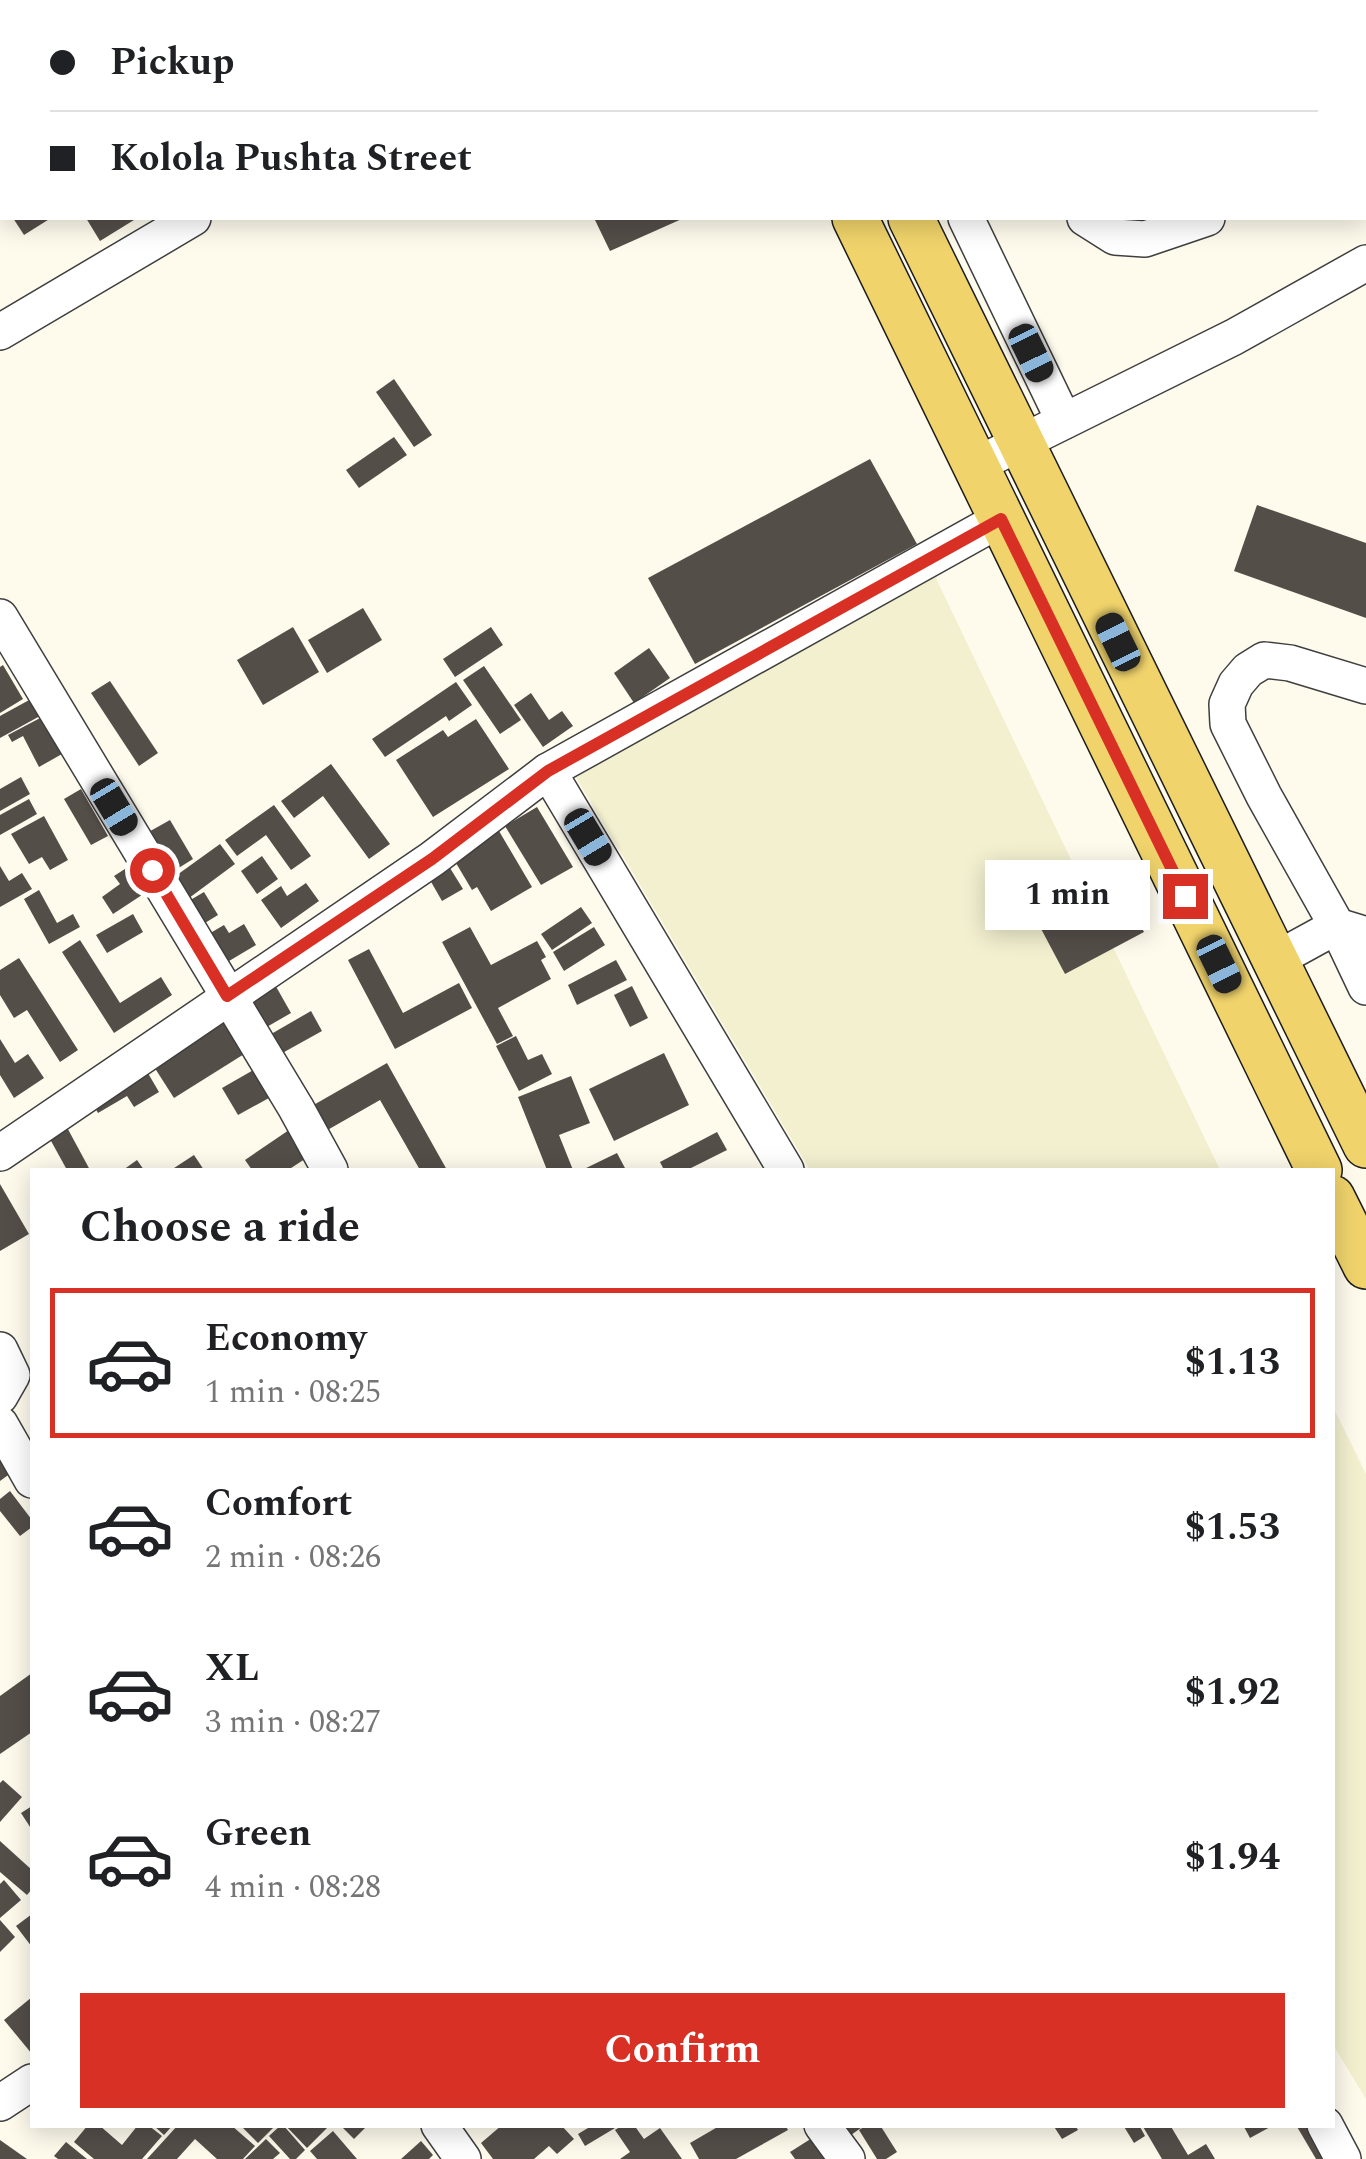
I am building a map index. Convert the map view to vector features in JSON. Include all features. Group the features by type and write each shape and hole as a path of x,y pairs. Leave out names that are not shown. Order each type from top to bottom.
{"main road":[{"path":"856,220 1318,1168"},
{"path":"911,220 1366,1144"},
{"path":"897,303 940,279"},
{"path":"1335,1204 1366,1266"}],"street":[{"path":"0,332 190,220"},
{"path":"967,220 1064,420"},
{"path":"1089,220 1115,237 1145,239 1201,220"},
{"path":"976,464 1234,337 1366,263"},
{"path":"0,1153 432,859 548,771 1001,519"},
{"path":"0,617 329,1168"},
{"path":"1366,686 1290,663 1264,660 1236,684 1227,704 1228,724 1264,796 1351,931 1366,987"},
{"path":"548,771 785,1168"},
{"path":"1275,960 1351,931"},
{"path":"0,1350 12,1374 0,1396"},
{"path":"0,1424 30,1476"},
{"path":"441,2128 464,2159"},
{"path":"824,2128 848,2159"},
{"path":"1326,2128 1343,2159"}],"shaded area":[{"path":"932,570 1219,1168 809,1168 568,764"},
{"path":"1335,1411 1366,1474 1366,2099 1335,2048"}],"building":[{"path":"14,220 48,220 24,235"},
{"path":"87,220 134,220 100,241"},
{"path":"595,220 680,220 610,251"},
{"path":"394,379 432,435 414,447 376,392"},
{"path":"394,437 407,455 359,488 346,470"},
{"path":"870,459 917,544 695,664 648,578"},
{"path":"1257,505 1366,543 1366,618 1234,571"},
{"path":"363,608 382,640 327,673 308,640"},
{"path":"293,627 319,672 263,705 237,660"},
{"path":"491,627 503,645 455,677 443,659"},
{"path":"649,648 670,678 634,703 614,673"},
{"path":"3,665 23,699 0,713 0,667"},
{"path":"484,666 521,720 500,734 463,680"},
{"path":"110,681 158,753 139,766 91,693"},
{"path":"456,682 472,705 449,721 446,716 385,757 372,739"},
{"path":"531,693 549,720 562,711 573,726 543,747 514,705"},
{"path":"31,699 40,716 0,738 0,716"},
{"path":"42,717 62,754 39,767 23,736 12,742 8,735"},
{"path":"476,719 509,769 433,817 396,760 443,730 448,737"},
{"path":"331,764 390,844 369,859 323,796 294,818 281,801"},
{"path":"21,777 30,794 0,811 0,789"},
{"path":"81,789 108,836 91,845 64,799"},
{"path":"29,799 37,814 0,835 0,815"},
{"path":"274,805 311,856 291,870 266,835 237,856 225,840"},
{"path":"537,807 573,867 541,885 505,826"},
{"path":"44,816 68,860 50,870 42,857 29,864 11,834"},
{"path":"170,820 193,859 169,874 145,834"},
{"path":"499,831 532,887 491,911 477,887 472,890 453,858"},
{"path":"220,844 235,864 185,901 170,880"},
{"path":"262,856 278,879 257,894 241,871"},
{"path":"0,866 9,881 22,873 32,889 0,907"},
{"path":"1108,866 1144,932 1065,974 1030,908"},
{"path":"128,867 145,893 113,914 102,897 120,884 114,876"},
{"path":"450,868 463,889 442,901 430,880"},
{"path":"306,883 319,901 281,928 261,900 281,886 287,896"},
{"path":"39,890 57,923 73,914 80,927 49,944 24,899"},
{"path":"204,892 218,915 200,926 187,902"},
{"path":"581,907 592,923 552,950 541,934"},
{"path":"133,914 143,932 107,953 96,935"},
{"path":"244,924 256,945 224,964 207,935 224,925 229,933"},
{"path":"470,927 491,965 537,941 546,957 541,960 551,979 498,1008 513,1036 497,1044 442,942"},
{"path":"594,927 605,945 564,971 553,952"},
{"path":"80,940 120,1003 161,977 172,995 114,1033 62,952"},
{"path":"369,949 403,1013 459,983 472,1008 395,1049 348,960"},
{"path":"19,958 78,1050 60,1062 27,1010 14,1018 0,995 0,970"},
{"path":"616,960 627,980 577,1005 568,985"},
{"path":"274,983 291,1013 265,1028 248,998"},
{"path":"632,986 648,1018 630,1027 614,995"},
{"path":"224,1011 249,1051 174,1098 149,1059"},
{"path":"311,1011 322,1031 277,1056 266,1037"},
{"path":"516,1036 528,1060 542,1054 552,1074 519,1091 496,1046"},
{"path":"0,1039 15,1063 28,1054 44,1078 14,1098 0,1075"},
{"path":"664,1053 689,1105 614,1141 589,1089"},
{"path":"142,1063 159,1092 134,1107 127,1096 98,1113 88,1096"},
{"path":"387,1063 446,1168 419,1168 380,1100 324,1132 310,1107"},
{"path":"262,1065 278,1093 238,1115 222,1088"},
{"path":"571,1076 590,1123 559,1135 572,1168 546,1168 518,1097"},
{"path":"63,1120 89,1168 66,1168 45,1130"},
{"path":"289,1130 308,1157 291,1168 251,1168 245,1160"},
{"path":"717,1132 727,1150 691,1168 663,1168 660,1162"},
{"path":"617,1153 625,1168 586,1168"},
{"path":"194,1155 203,1168 174,1168"},
{"path":"137,1160 143,1168 126,1168"},
{"path":"0,1184 29,1234 0,1251"},
{"path":"0,1458 11,1473 0,1481"},
{"path":"10,1491 30,1517 30,1528 20,1536 0,1511 0,1499"},
{"path":"30,1674 30,1733 0,1754 0,1696"},
{"path":"3,1780 22,1797 0,1822 0,1783"},
{"path":"30,1807 30,1827 21,1813"},
{"path":"0,1841 30,1868 30,1891 27,1895 0,1872"},
{"path":"4,1880 21,1900 0,1918 0,1884"},
{"path":"30,1916 30,1944 16,1926"},
{"path":"0,1920 15,1937 0,1952"},
{"path":"30,1999 30,2052 4,2020"},
{"path":"86,2128 102,2128 122,2145 136,2128 152,2128 162,2136 142,2159 94,2159 74,2142"},
{"path":"175,2128 234,2128 255,2146 243,2159 217,2159 195,2139 177,2159 147,2159"},
{"path":"243,2128 273,2128 258,2143"},
{"path":"278,2128 286,2128 305,2150 296,2159 290,2159 269,2136"},
{"path":"288,2128 327,2128 307,2148"},
{"path":"343,2128 365,2128 354,2139"},
{"path":"498,2128 564,2128 574,2139 557,2154 549,2146 534,2159 493,2159 481,2143"},
{"path":"588,2128 615,2128 585,2146 578,2134"},
{"path":"636,2128 644,2139 660,2128 682,2159 620,2159 630,2152 615,2130"},
{"path":"716,2128 788,2130 736,2159 699,2159 690,2143"},
{"path":"835,2128 861,2128 844,2140"},
{"path":"882,2128 897,2152 877,2159 859,2130"},
{"path":"1055,2128 1077,2128 1078,2130 1062,2139"},
{"path":"1125,2128 1141,2128 1145,2136 1134,2143"},
{"path":"1144,2128 1172,2128 1188,2155 1206,2144 1215,2159 1162,2159"},
{"path":"1245,2128 1268,2128 1250,2138"},
{"path":"1298,2128 1320,2128 1339,2159 1316,2159"},
{"path":"333,2131 357,2159 317,2159 310,2151"},
{"path":"820,2133 838,2159 795,2159 790,2152"},
{"path":"266,2139 280,2153 273,2159 245,2159"},
{"path":"0,2140 27,2159 0,2159"},
{"path":"421,2141 433,2155 429,2159 401,2159"},
{"path":"66,2142 87,2159 54,2156"}],"route":[{"path":"152,870 227,996 432,859 548,771 1001,519 1185,896"}]}
